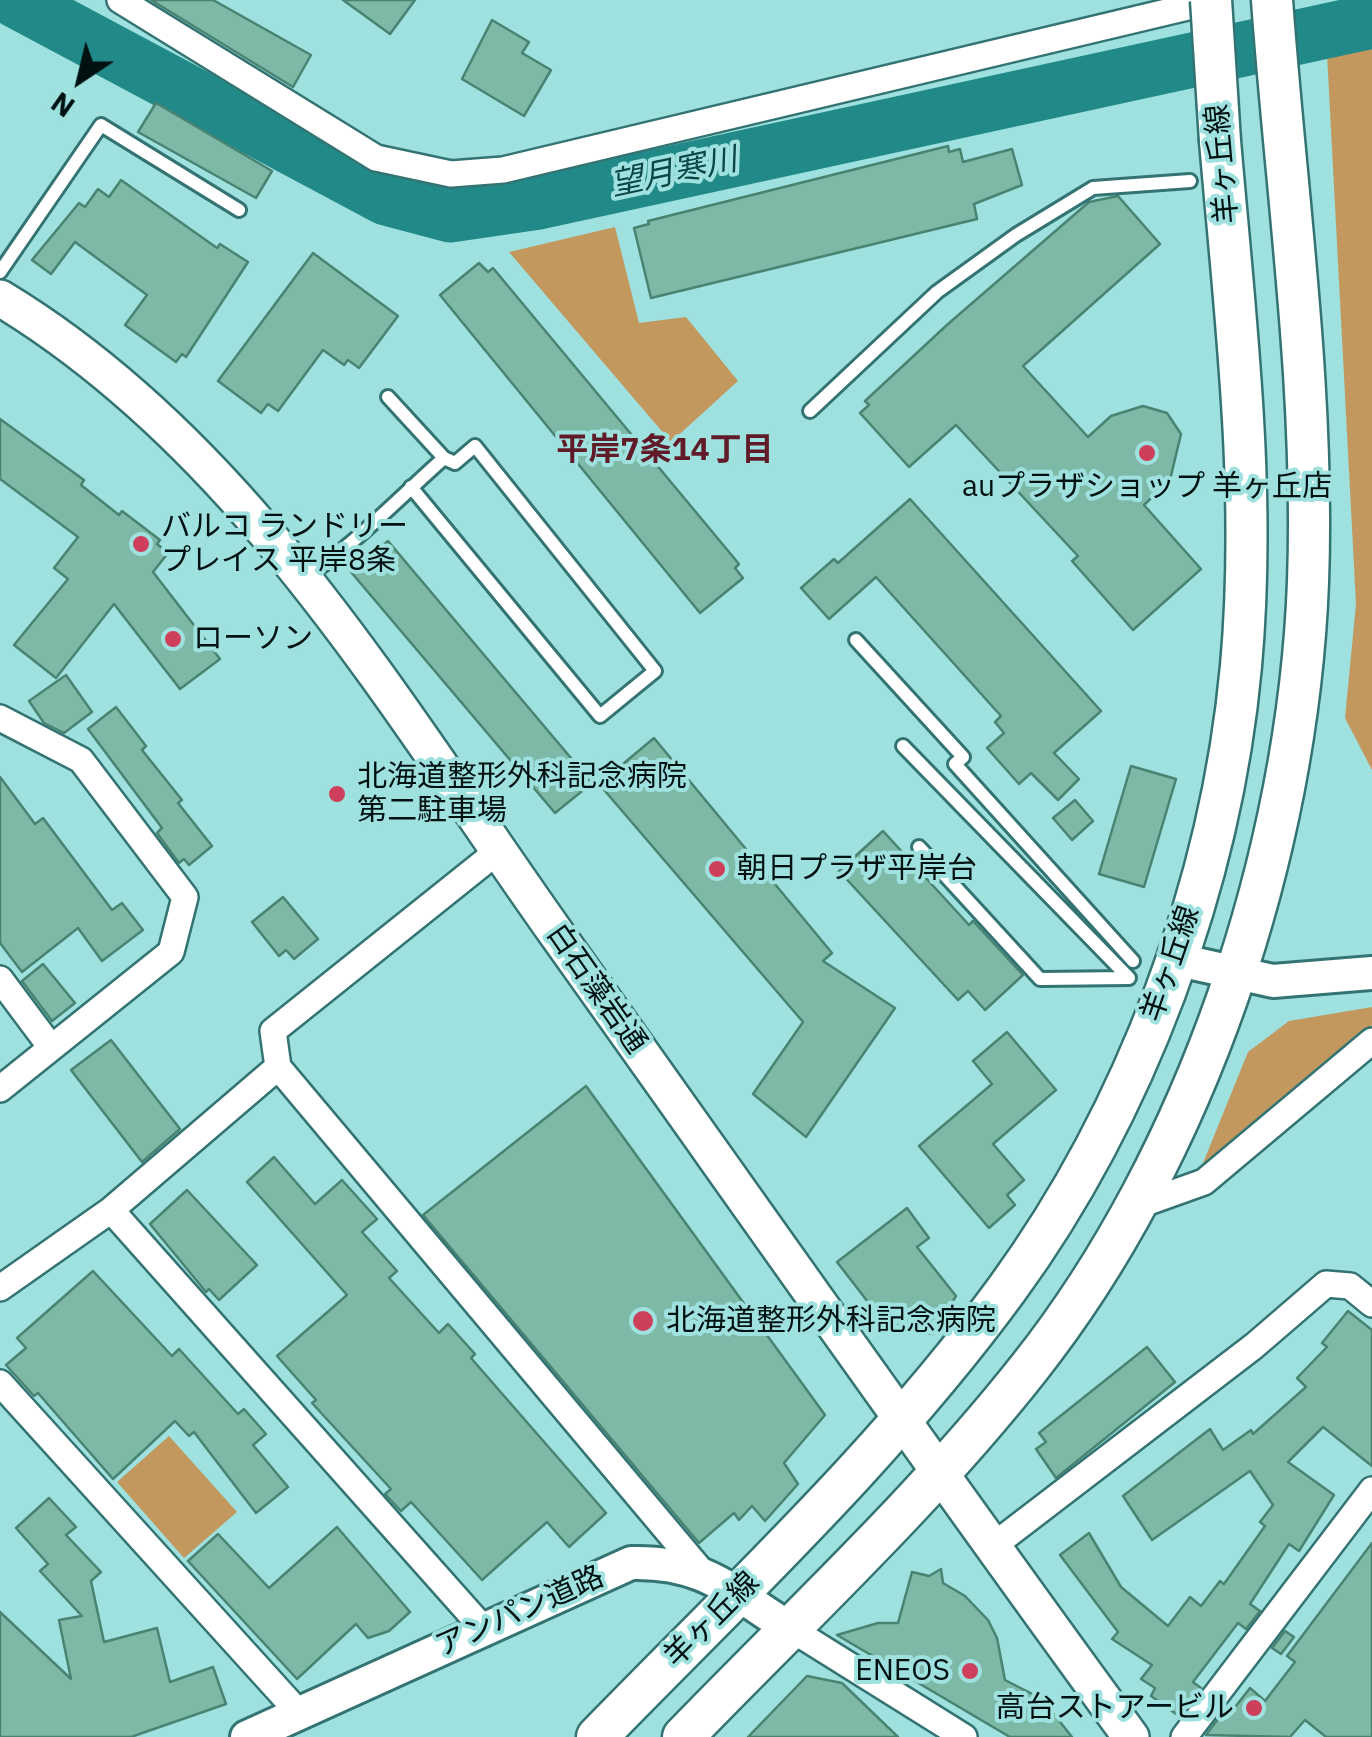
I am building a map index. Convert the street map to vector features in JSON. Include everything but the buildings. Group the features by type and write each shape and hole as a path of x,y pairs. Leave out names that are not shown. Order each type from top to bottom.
{"main road":[{"name":"羊ヶ丘線","path":"597,1737 902,1420 1009,1286 1061,1202 1130,1076 1174,959 1206,853 1228,756 1246,587 1245,439 1220,141 1214,0"},
{"name":"羊ヶ丘線","path":"683,1737 941,1472 1031,1366 1134,1207 1182,1107 1237,971 1263,886 1285,786 1299,696 1308,584 1302,373 1272,0"},
{"name":"白石藻岩通","path":"0,298 96,366 191,451 271,538 1131,1737"}],"street":[{"path":"120,0 376,158 451,174 503,170 1214,0"},
{"path":"0,718 81,760 185,897 171,952 0,1089"},
{"path":"498,851 274,1031 278,1067 702,1572"},
{"path":"1174,959 1295,983 1372,973"},
{"path":"0,980 50,1046"},
{"path":"1134,1207 1204,1182 1372,1041"},
{"path":"0,1288 111,1210 278,1067"},
{"path":"111,1210 482,1627"},
{"path":"994,1546 1254,1346 1326,1284 1350,1286 1372,1304"},
{"path":"0,1383 300,1714"},
{"path":"1184,1737 1372,1490"},
{"name":"アンパン道路","path":"248,1737 482,1627 631,1563 670,1562 702,1572 791,1628"},
{"path":"791,1628 964,1737"}],"lane":[{"path":"0,272 101,125 238,210"},
{"path":"810,411 937,292 1078,197 1094,188 1190,181"},
{"path":"388,397 444,458 456,463 475,446 654,671 600,716 411,487"},
{"path":"302,580 330,561 444,458"},
{"path":"856,640 963,757 955,764 1133,961"},
{"path":"903,746 1129,978 1040,979 919,847"}],"shaded area":[{"path":"1372,45 1372,770 1345,718 1356,604 1327,54"},
{"path":"615,227 639,323 686,317 738,381 671,442 509,252"},
{"path":"1372,1007 1372,1025 1201,1168 1248,1052 1289,1021"},
{"path":"169,1436 237,1512 184,1558 117,1482"}],"waterway":[{"name":"望月寒川","path":"15,0 386,198 450,215 539,202 1372,21"}],"place":[{"name":"auプラザショップ 羊ヶ丘店","path":"1147,453"},
{"name":"バルコ ランドリー プレイス 平岸8条","path":"141,544"},
{"name":"ローソン","path":"173,639"},
{"name":"北海道整形外科記念病院 第二駐車場","path":"337,794"},
{"name":"朝日プラザ平岸台","path":"717,869"},
{"name":"北海道整形外科記念病院","path":"643,1321"},
{"name":"ENEOS","path":"970,1671"},
{"name":"高台ストアービル","path":"1254,1708"}],"district":[{"name":"平岸7条14丁目","path":"665,451"}]}
